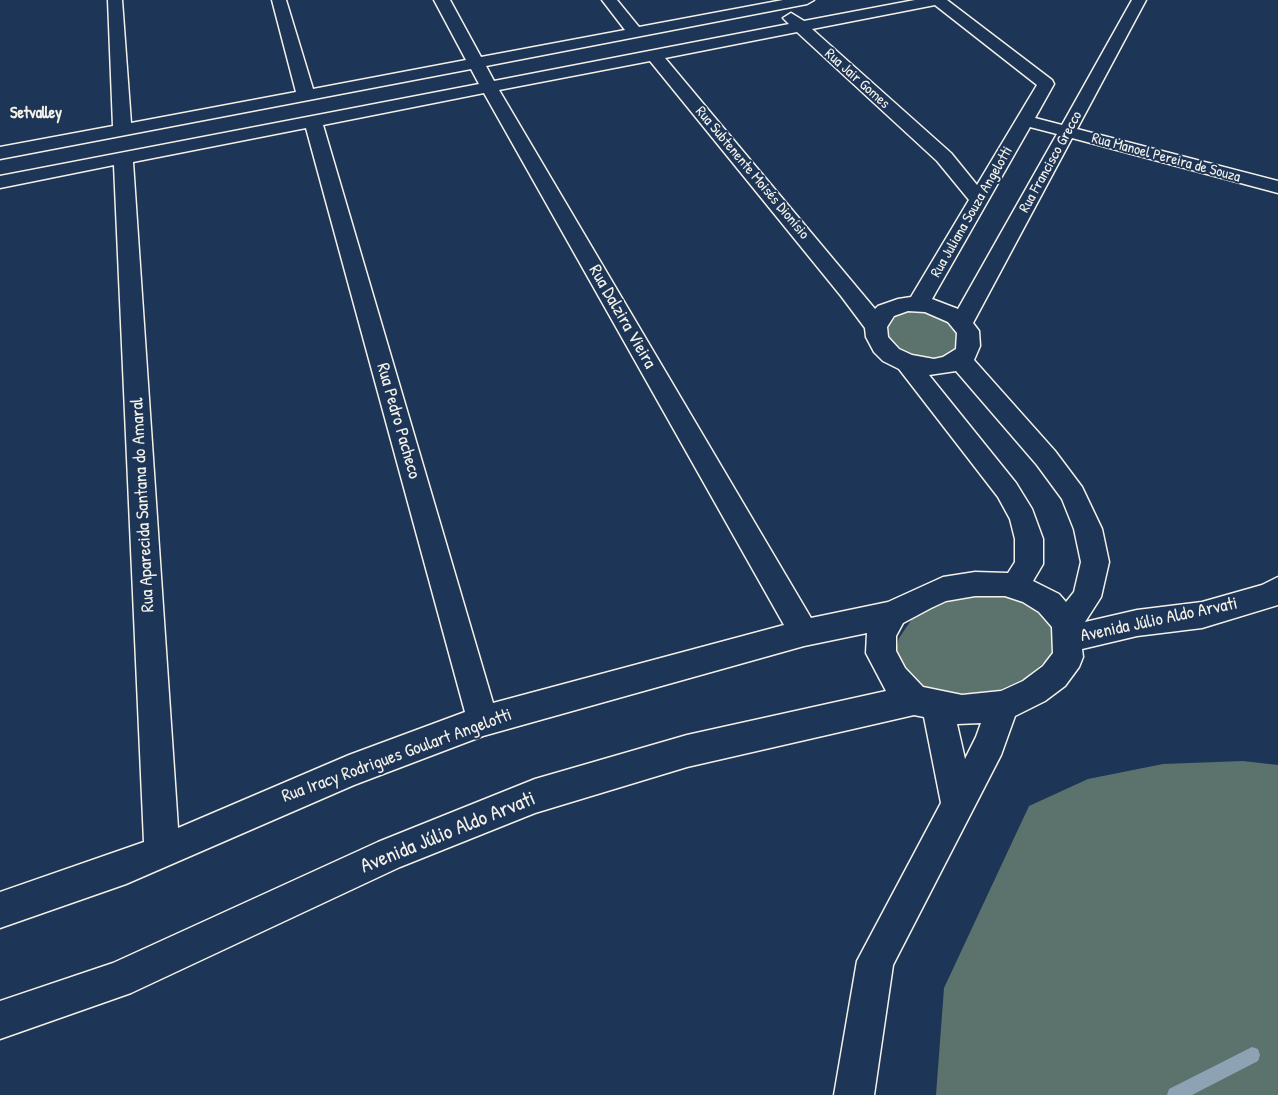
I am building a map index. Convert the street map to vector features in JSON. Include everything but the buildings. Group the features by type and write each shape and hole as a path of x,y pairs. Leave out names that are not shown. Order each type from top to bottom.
{"street":[{"path":"114,0 122,130"},
{"path":"279,0 306,95"},
{"name":"Rua Dalzira Vieira","path":"442,0 489,87 804,633"},
{"path":"609,0 636,33"},
{"path":"0,154 636,33 775,3 807,0"},
{"path":"0,182 938,0"},
{"name":"Rua Juliana Souza Angelotti","path":"918,304 979,200 982,165 1024,120 1046,84 938,0"},
{"name":"Rua Francisco Grecco","path":"962,323 1139,0"},
{"name":"Rua Jair Gomes","path":"775,3 944,157 979,200"},
{"name":"Rua Subtenente Moisés Dionísio","path":"654,55 849,291 881,319"},
{"name":"Rua Manoel Pereira de Souza","path":"1024,120 1278,188"},
{"name":"Rua Pedro Pacheco","path":"313,122 483,721"},
{"name":"Rua Jair Gomes","path":"944,157 982,165"},
{"name":"Rua Aparecida Santana do Amaral","path":"123,158 162,851"},
{"path":"918,304 948,312 962,323 968,331 970,346 960,360 934,368 907,363 891,355 882,346 877,337 881,319 895,306 918,304"},
{"path":"960,360 1046,458 1073,494 1088,529 1095,562 1087,597 1066,631"},
{"path":"907,363 1007,490 1024,517 1029,539 1029,564 1014,586"},
{"path":"975,584 1005,584 1032,592 1049,603 1066,631 1068,657 1054,676 1034,692 1003,706 962,710 926,704 894,678 881,653 881,634 893,614 943,589 975,584"},
{"name":"Avenida Júlio Aldo Arvati","path":"1066,631 1202,615 1271,595 1278,589"},
{"name":"Rua Iracy Rodrigues Goulart Angelotti","path":"0,910 126,867 349,771 483,721 804,633 893,614"},
{"path":"926,704 958,806"},
{"name":"Avenida Júlio Aldo Arvati","path":"0,1020 118,980 390,854 535,796 687,751 926,704"},
{"path":"854,1095 876,960 990,744 1003,706"}],"green space":[{"path":"905,311 931,312 953,325 958,334 959,342 956,350 948,356 937,359 924,359 900,351 887,336 886,328 889,321 895,315"},
{"path":"981,594 1004,595 1027,601 1040,611 1054,630 1053,655 1024,679 999,690 959,697 921,688 905,671 896,651 899,638 912,619 933,607 951,599"},
{"path":"1243,761 1278,765 1278,1095 936,1095 944,988 1029,806 1088,779 1163,764"}],"waterway":[{"path":"1175,1095 1252,1055"}],"district":[{"name":"Setvalley","path":"36,114"}]}
